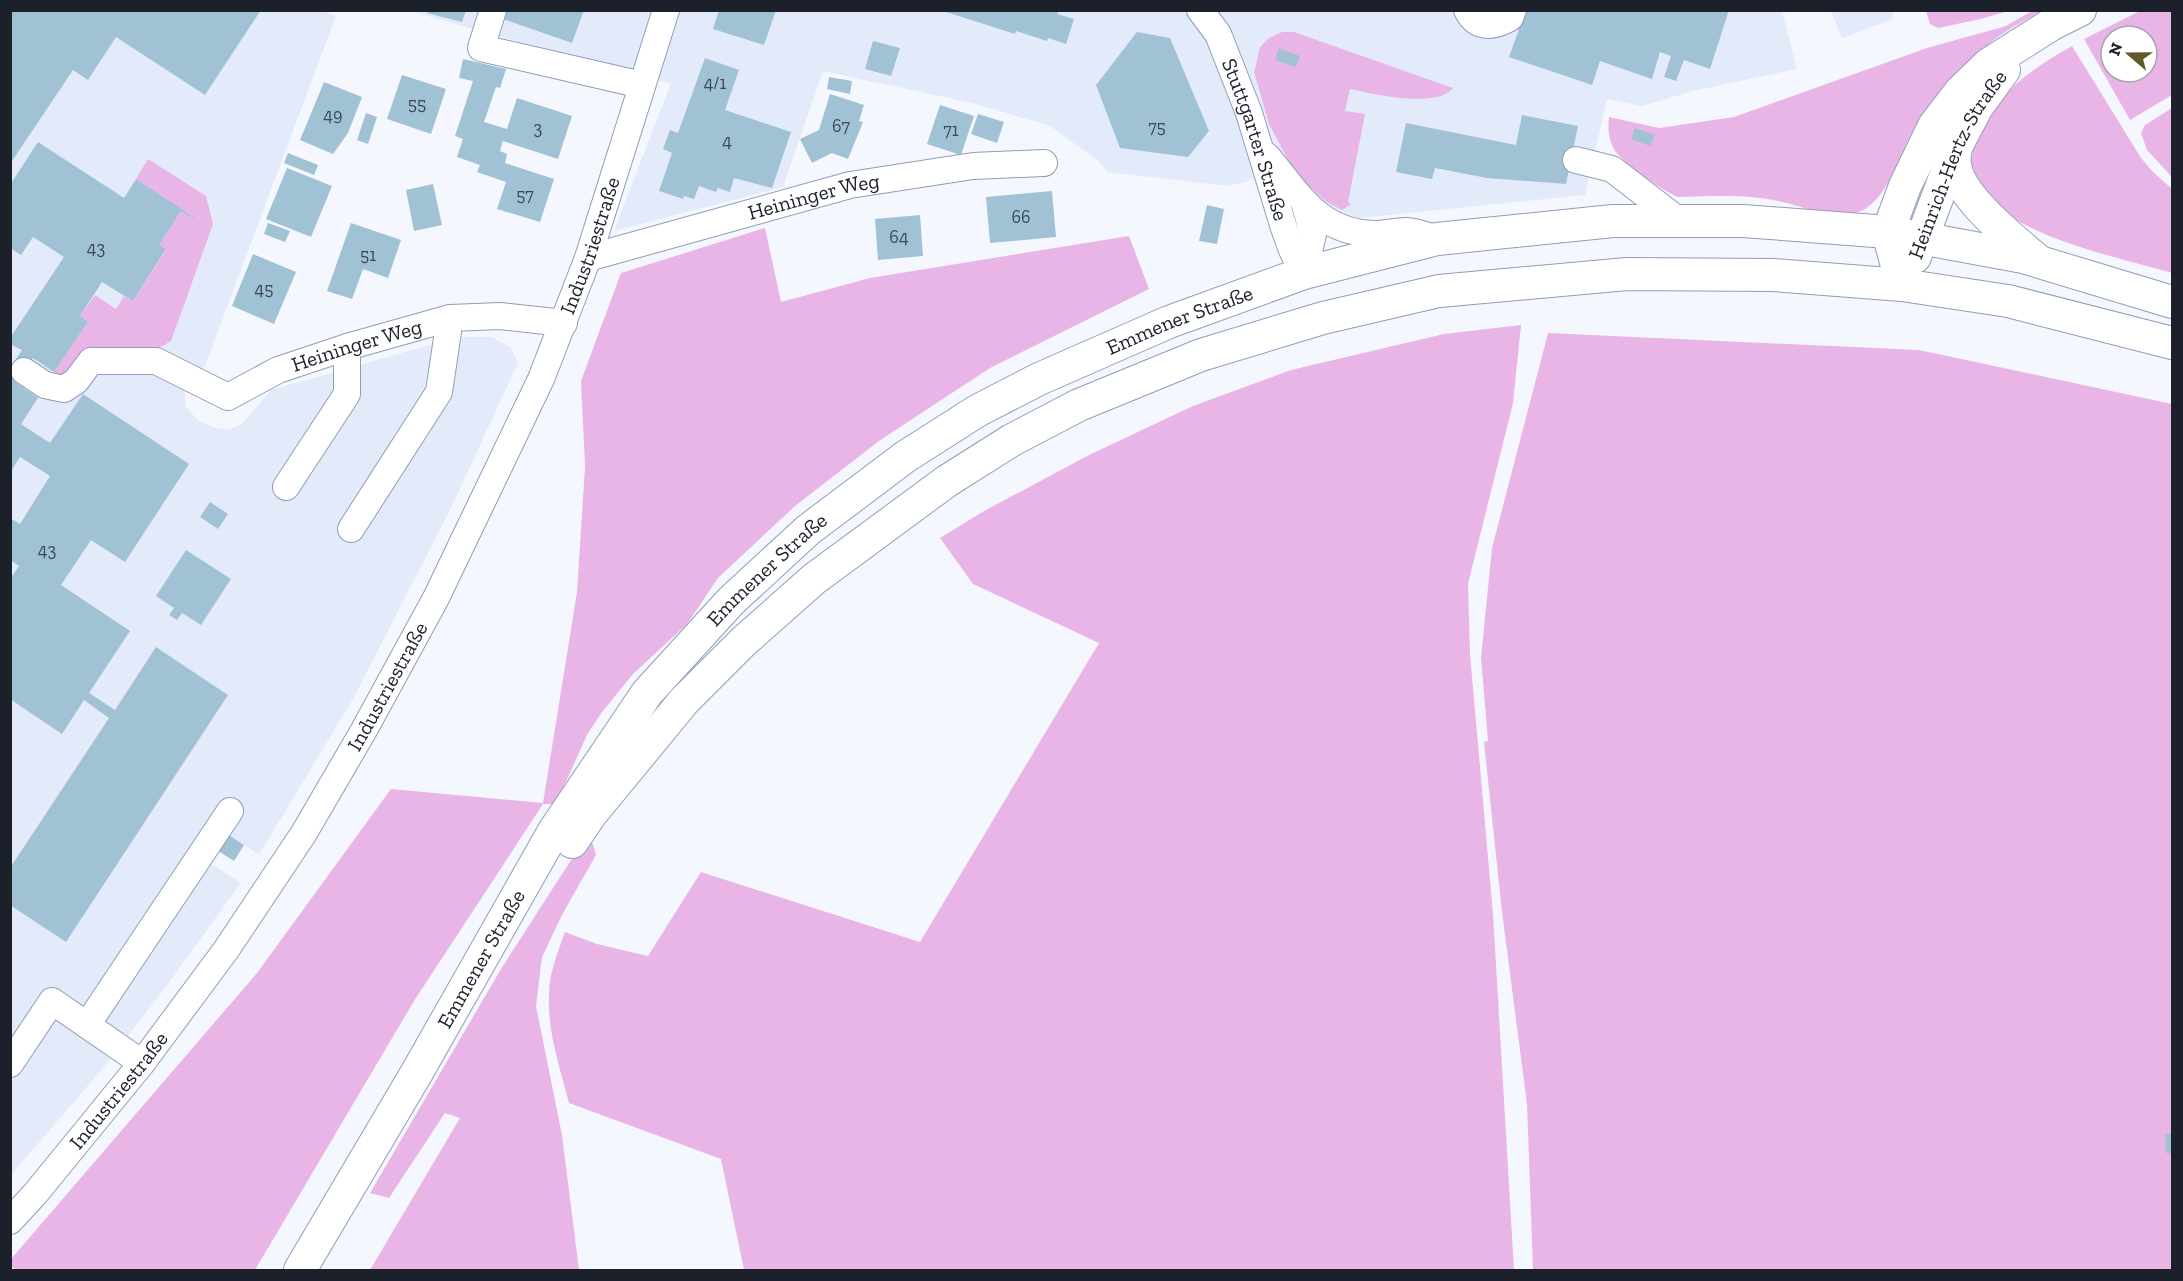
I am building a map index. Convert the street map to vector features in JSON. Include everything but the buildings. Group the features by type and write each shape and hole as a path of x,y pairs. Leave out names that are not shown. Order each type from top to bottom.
{"main road":[{"name":"Heinrich-Hertz-Straße","path":"1902,285 1888,232 1905,186 1934,126 1960,92 1989,64 2052,24 2080,10"},
{"name":"Heinrich-Hertz-Straße","path":"1902,285 1923,238 1957,145 1977,107 1994,82 2030,38"},
{"path":"1957,145 1955,167 1968,192 1987,215 2039,262"},
{"name":"Emmener Straße","path":"300,1270 416,1074 554,831 647,693 731,601 808,530 906,457 977,411 1039,379 1169,322 1304,273 1437,239 1613,221 1677,219 1743,221 1888,232 2039,262 2172,302"},
{"path":"1304,273 1323,318"},
{"name":"Emmener Straße","path":"416,1074 591,814 684,701 743,642 814,579 947,481 1012,440 1079,405 1201,356 1323,318 1439,291 1628,274 1773,275 1902,285 2008,301 2172,343"}],"street":[{"path":"493,10 481,48 642,85"},
{"name":"Industriestraße","path":"10,1221 35,1194 142,1063 226,950 304,833 364,730 436,598 541,379 564,323 588,258 666,10"},
{"name":"Stuttgarter Straße","path":"1200,10 1218,34 1249,113 1284,228 1304,273"},
{"path":"1467,10 1478,24 1489,26 1510,18 1513,10"},
{"path":"1260,147 1305,205 1330,224 1356,232 1376,234 1408,230 1437,239"},
{"path":"1576,159 1612,169 1677,219"},
{"name":"Heininger Weg","path":"588,258 850,184 973,166 1044,163"},
{"path":"1304,273 1313,234 1305,205"},
{"name":"Heininger Weg","path":"24,371 45,385 64,389 76,381 91,361 156,361 228,397 278,370 347,347 450,318 500,315 564,323"},
{"path":"351,529 439,392 450,318"},
{"path":"286,487 347,394 347,347"},
{"path":"87,1025 230,811"},
{"path":"10,1064 52,1001 142,1063"}],"shaded area":[{"path":"1782,10 1797,69 1693,91 1642,106 1607,99 1585,195 1358,218 1326,205 1290,171 1228,186 1108,172 1097,160 1050,126 976,104 823,71 783,187 614,231 671,83 410,11","holes":["1256,59 1350,89 1345,111 1348,203 1313,191 1296,175 1269,124 1254,72"]},
{"path":"1926,10 2008,11 1938,28 1930,24"},
{"path":"11,11 322,11 336,16 204,369 196,370 184,385 186,407 199,421 212,427 228,430 242,424 271,390 458,337 492,337 511,348 518,363 451,508 353,699 259,855 226,833 207,861 241,883 104,1067 11,1175"},
{"path":"1831,11 1893,11 1893,19 1842,38"},
{"path":"2032,11 2041,11 1991,43 1947,85 1915,127 1882,192 1863,210 1841,215 1754,197 1678,197 1634,169 1618,155 1611,141 1609,117 1659,128 1734,117 1927,48 2006,26"},
{"path":"2140,11 2172,11 2172,95 2130,120 2110,84 2159,84 2159,24 2114,24"},
{"path":"1282,32 1294,32 1453,88 1433,98 1419,99 1350,89 1345,111 1365,114 1348,202 1351,204 1342,210 1327,202 1296,175 1269,124 1254,72 1260,47 1269,38"},
{"path":"2099,32 2099,65 2084,39"},
{"path":"2072,46 2141,158 2172,189 2172,273 2091,250 2031,228 2005,213 1985,196 1972,176 1971,161 1976,140 2005,94 2043,63"},
{"path":"2172,108 2172,177 2147,150 2141,133 2145,125"},
{"path":"148,159 206,196 213,224 171,341 148,354 68,381 54,372 88,322 80,316 95,295 116,309 124,296 133,301 166,250 159,245 181,211 194,217 136,179"},
{"path":"765,228 781,302 870,278 1129,236 1149,289 990,368 879,441 795,506 718,578 687,624 633,674 602,712 587,735 556,804 543,804 414,1001 255,1270 16,1270 11,1266 11,1259 257,973 391,789 543,803 577,592 585,467 581,381 621,273"},
{"path":"1521,325 1513,403 1468,584 1470,654 1493,914 1514,1270 744,1270 721,1159 569,1103 555,1049 549,1008 549,986 565,932 597,944 648,956 701,872 920,942 1099,643 973,584 940,538 984,511 1089,455 1193,406 1291,370 1444,334"},
{"path":"1548,333 1919,350 2172,404 2172,1270 1533,1270 1527,1104 1502,912 1484,742 1488,741 1481,658 1492,548"},
{"path":"589,832 596,855 563,913 542,957 536,1006 562,1135 579,1270 370,1270 460,1118 445,1113 389,1198 370,1193 501,969"}]}
